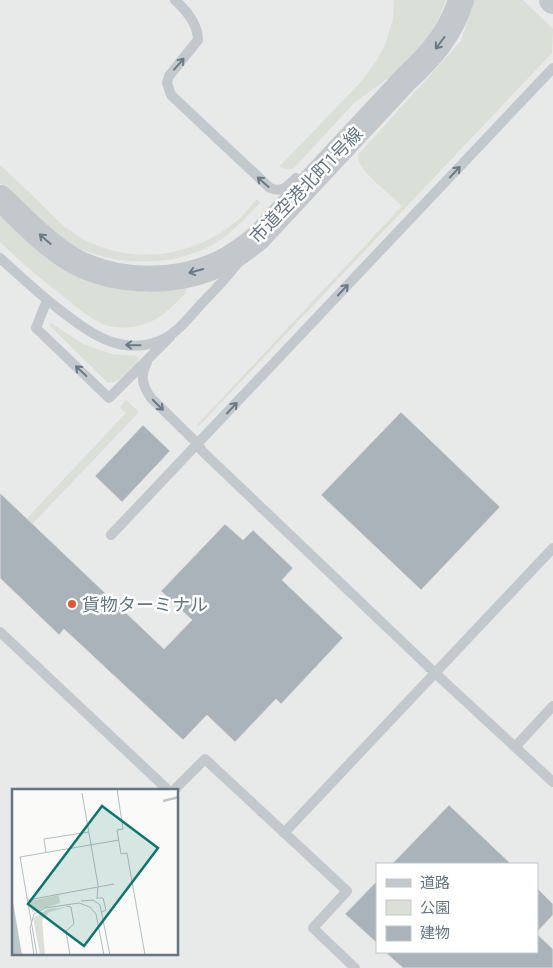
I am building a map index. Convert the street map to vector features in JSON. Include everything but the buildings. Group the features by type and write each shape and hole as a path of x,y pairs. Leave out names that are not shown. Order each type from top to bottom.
{"street":[{"name":"市道空港北町1号線","path":"0,198 56,248 76,262 99,271 125,277 152,278 176,276 220,263 241,251 259,237 406,79 431,56 446,35 457,14 461,0"}],"lane":[{"path":"175,0 186,10 198,32 198,40 169,76 167,83 171,95 270,188 279,190 286,188 302,172"},
{"path":"111,535 553,68"},
{"path":"368,104 406,79"},
{"path":"47,300 36,328 109,398 147,362 234,269 259,237"},
{"path":"0,258 47,300 84,329 110,342 144,345 164,338 178,329"},
{"path":"147,362 142,374 146,391 198,444 202,451 436,674 553,782"},
{"path":"284,833 553,548"},
{"path":"0,632 167,789"},
{"path":"515,747 553,706"},
{"path":"175,789 205,759 346,891 313,928 356,968"}],"shaded area":[{"path":"0,0 553,0 553,968 0,968"}],"green space":[{"path":"394,0 446,0 437,23 426,41 404,67 355,102 294,168 287,169 280,166 359,84 375,63 385,45 393,19"},
{"path":"474,0 523,0 553,29 552,53 198,427 197,425 402,206 368,175 359,161 358,155 461,41"},
{"path":"0,165 55,218 76,235 96,245 117,252 139,255 160,254 202,243 239,219 257,199 260,203 227,235 210,246 192,254 172,259 151,261 110,258 90,253 72,245 43,225 0,183"},
{"path":"0,211 39,246 186,287 186,293 163,314 143,325 123,328 103,324 85,314 56,291 0,242"},
{"path":"51,323 83,344 111,354 136,356 139,359 134,368 126,375 117,381 108,383 50,326"},
{"path":"126,400 139,412 0,558 0,547 126,413 120,407"}],"place":[{"name":"貨物ターミナル","path":"72,604"}]}
